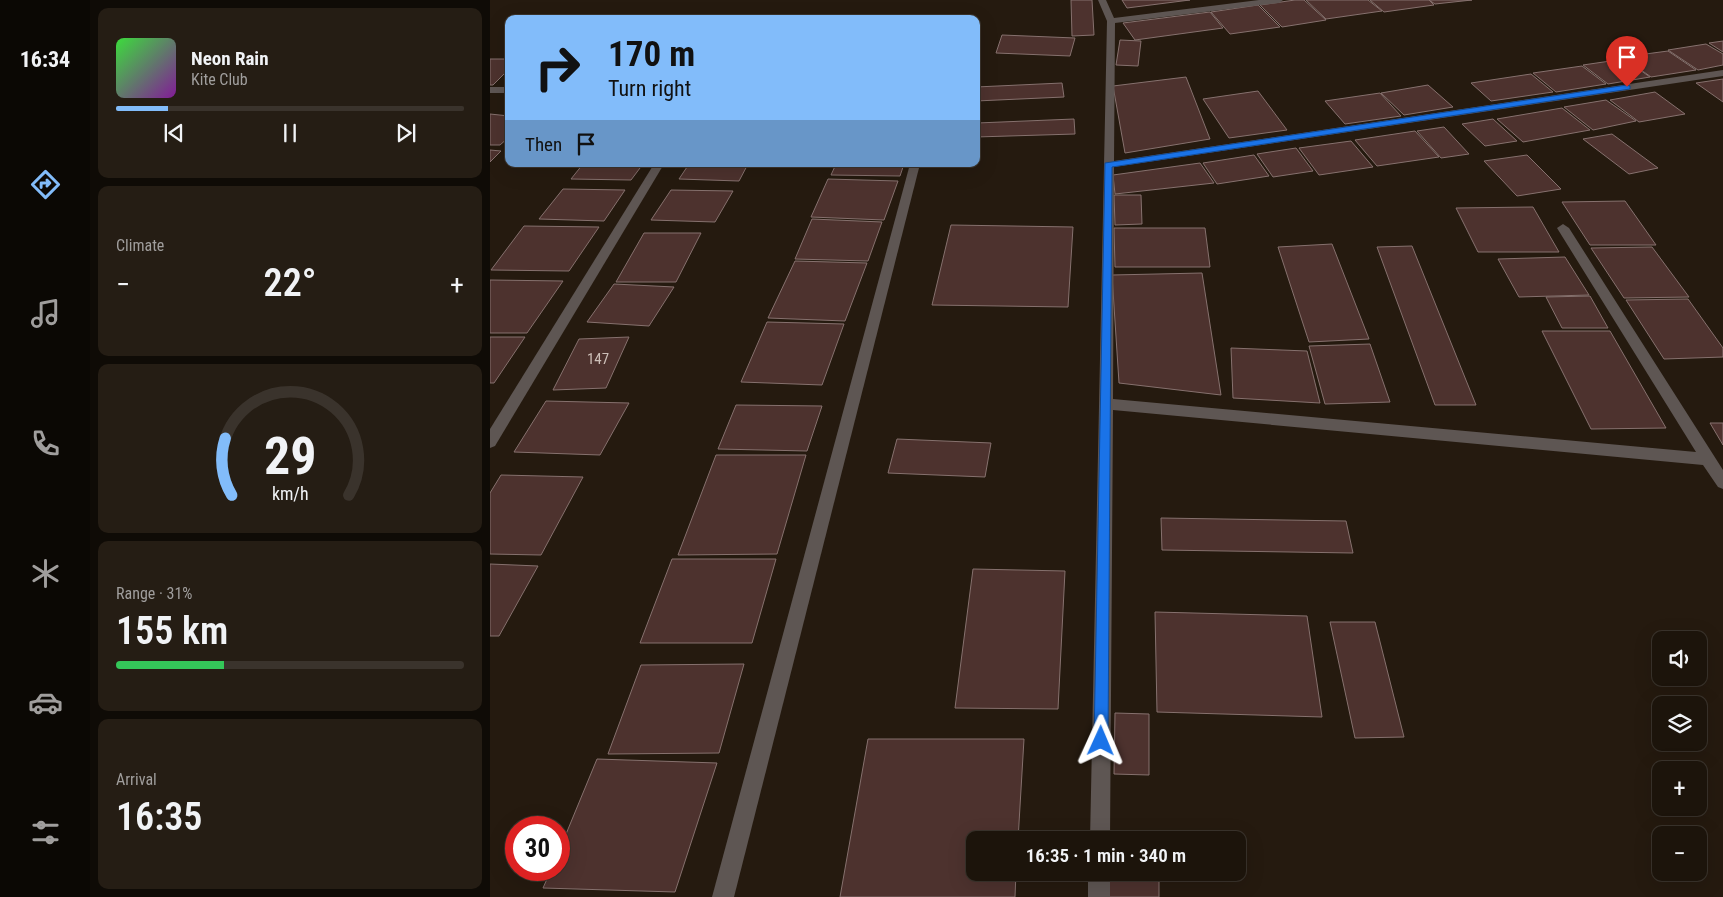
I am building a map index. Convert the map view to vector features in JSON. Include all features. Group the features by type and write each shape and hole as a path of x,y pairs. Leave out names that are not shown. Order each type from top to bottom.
{"street":[{"path":"1100,831 1111,21 1102,0"},
{"path":"1111,21 1279,0"},
{"path":"1108,165 1723,73"},
{"path":"490,90 505,90"},
{"path":"490,442 658,167"},
{"path":"723,897 914,167"},
{"path":"1563,228 1723,483"},
{"path":"1105,404 1707,459"},
{"path":"1099,881 1099,897"}],"building":[{"path":"1071,0 1092,0 1094,35 1072,36"},
{"path":"1122,0 1190,0 1127,8"},
{"path":"1304,0 1326,20 1282,27 1260,5"},
{"path":"1306,0 1368,0 1382,11 1326,19"},
{"path":"1370,0 1429,0 1434,5 1384,12"},
{"path":"1429,0 1472,0 1435,4"},
{"path":"1258,5 1280,27 1230,34 1211,12"},
{"path":"1210,12 1223,28 1135,40 1123,23"},
{"path":"1002,35 1075,38 1070,56 996,53"},
{"path":"1120,40 1141,41 1138,66 1116,65"},
{"path":"1723,41 1723,52 1709,43"},
{"path":"1706,44 1723,54 1723,65 1698,70 1668,50"},
{"path":"1668,51 1696,70 1651,77 1623,57"},
{"path":"490,59 505,59 505,73 493,85 490,85"},
{"path":"1624,59 1650,77 1608,84 1583,65"},
{"path":"1582,66 1606,84 1556,92 1533,73"},
{"path":"1531,74 1553,92 1491,101 1471,83"},
{"path":"1186,77 1210,139 1125,153 1113,86"},
{"path":"1723,79 1723,102 1696,83"},
{"path":"1062,83 1064,97 980,101 980,87"},
{"path":"1428,85 1453,107 1404,115 1381,93"},
{"path":"1258,91 1287,130 1229,138 1203,99"},
{"path":"1655,92 1685,114 1639,122 1610,100"},
{"path":"1380,93 1401,116 1345,124 1325,101"},
{"path":"1606,100 1636,121 1593,130 1564,107"},
{"path":"1562,108 1590,130 1523,142 1497,119"},
{"path":"490,114 505,116 505,141 500,145 490,145"},
{"path":"1074,119 1075,134 980,137 980,123"},
{"path":"1493,119 1517,141 1485,146 1462,124"},
{"path":"1444,127 1469,154 1441,158 1417,131"},
{"path":"1415,131 1439,157 1377,166 1355,140"},
{"path":"1612,134 1658,168 1629,174 1583,139"},
{"path":"1351,141 1373,167 1319,175 1299,148"},
{"path":"1296,148 1313,171 1273,177 1257,154"},
{"path":"490,150 501,151 490,162"},
{"path":"1254,155 1269,176 1217,184 1203,163"},
{"path":"1527,155 1561,189 1517,196 1484,161"},
{"path":"1200,163 1214,183 1115,194 1113,175"},
{"path":"581,167 641,167 631,180 571,179"},
{"path":"687,167 746,167 739,181 679,179"},
{"path":"835,167 903,167 900,176 831,175"},
{"path":"828,179 898,181 884,220 811,217"},
{"path":"563,189 625,190 604,221 539,219"},
{"path":"671,190 733,191 715,222 651,220"},
{"path":"1114,195 1141,195 1142,224 1115,225"},
{"path":"1625,201 1656,245 1590,245 1562,202"},
{"path":"1533,207 1559,252 1478,252 1456,208"},
{"path":"812,219 882,222 868,261 795,259"},
{"path":"951,225 1073,227 1068,307 932,305"},
{"path":"524,226 599,227 569,271 491,270"},
{"path":"1114,228 1205,228 1210,267 1115,267"},
{"path":"644,233 701,233 676,282 616,282"},
{"path":"1332,244 1369,339 1309,342 1278,247"},
{"path":"1412,246 1476,405 1435,405 1377,247"},
{"path":"1652,247 1689,297 1624,298 1591,248"},
{"path":"1565,257 1589,295 1519,297 1498,259"},
{"path":"795,261 867,263 845,321 768,318"},
{"path":"1202,273 1221,395 1119,383 1112,275"},
{"path":"490,280 563,281 527,333 490,333"},
{"path":"614,284 674,287 649,326 587,322"},
{"path":"1590,296 1608,328 1562,328 1546,297"},
{"path":"1688,299 1723,348 1723,357 1664,359 1626,300"},
{"path":"767,322 844,324 822,385 741,382"},
{"path":"1542,331 1610,331 1666,428 1591,429"},
{"path":"490,337 525,337 494,383 490,383"},
{"path":"629,337 606,388 553,390 579,339"},
{"path":"1370,344 1390,402 1325,404 1309,346"},
{"path":"1231,348 1307,351 1320,403 1233,398"},
{"path":"546,401 629,403 600,455 514,452"},
{"path":"736,405 822,406 807,451 718,449"},
{"path":"1710,423 1723,423 1723,445"},
{"path":"897,439 991,443 985,477 888,473"},
{"path":"716,455 806,455 777,554 678,555"},
{"path":"501,475 583,477 541,555 490,554 490,493"},
{"path":"1161,518 1346,521 1353,553 1162,550"},
{"path":"672,559 776,559 752,643 640,643"},
{"path":"490,564 538,566 499,636 490,636"},
{"path":"973,569 1065,571 1058,709 955,708"},
{"path":"1155,612 1307,616 1322,717 1157,712"},
{"path":"1330,622 1375,622 1404,737 1355,738"},
{"path":"744,664 719,753 608,754 641,665"},
{"path":"1115,713 1149,714 1149,775 1114,774"},
{"path":"868,739 1024,739 1019,831 966,831 966,881 1016,881 1015,897 840,897"},
{"path":"597,759 717,763 675,892 543,888 546,881 570,881 570,824"},
{"path":"1109,881 1159,881 1159,897 1109,897"}],"route":[{"path":"1101,741 1108,165 1627,87"}]}
